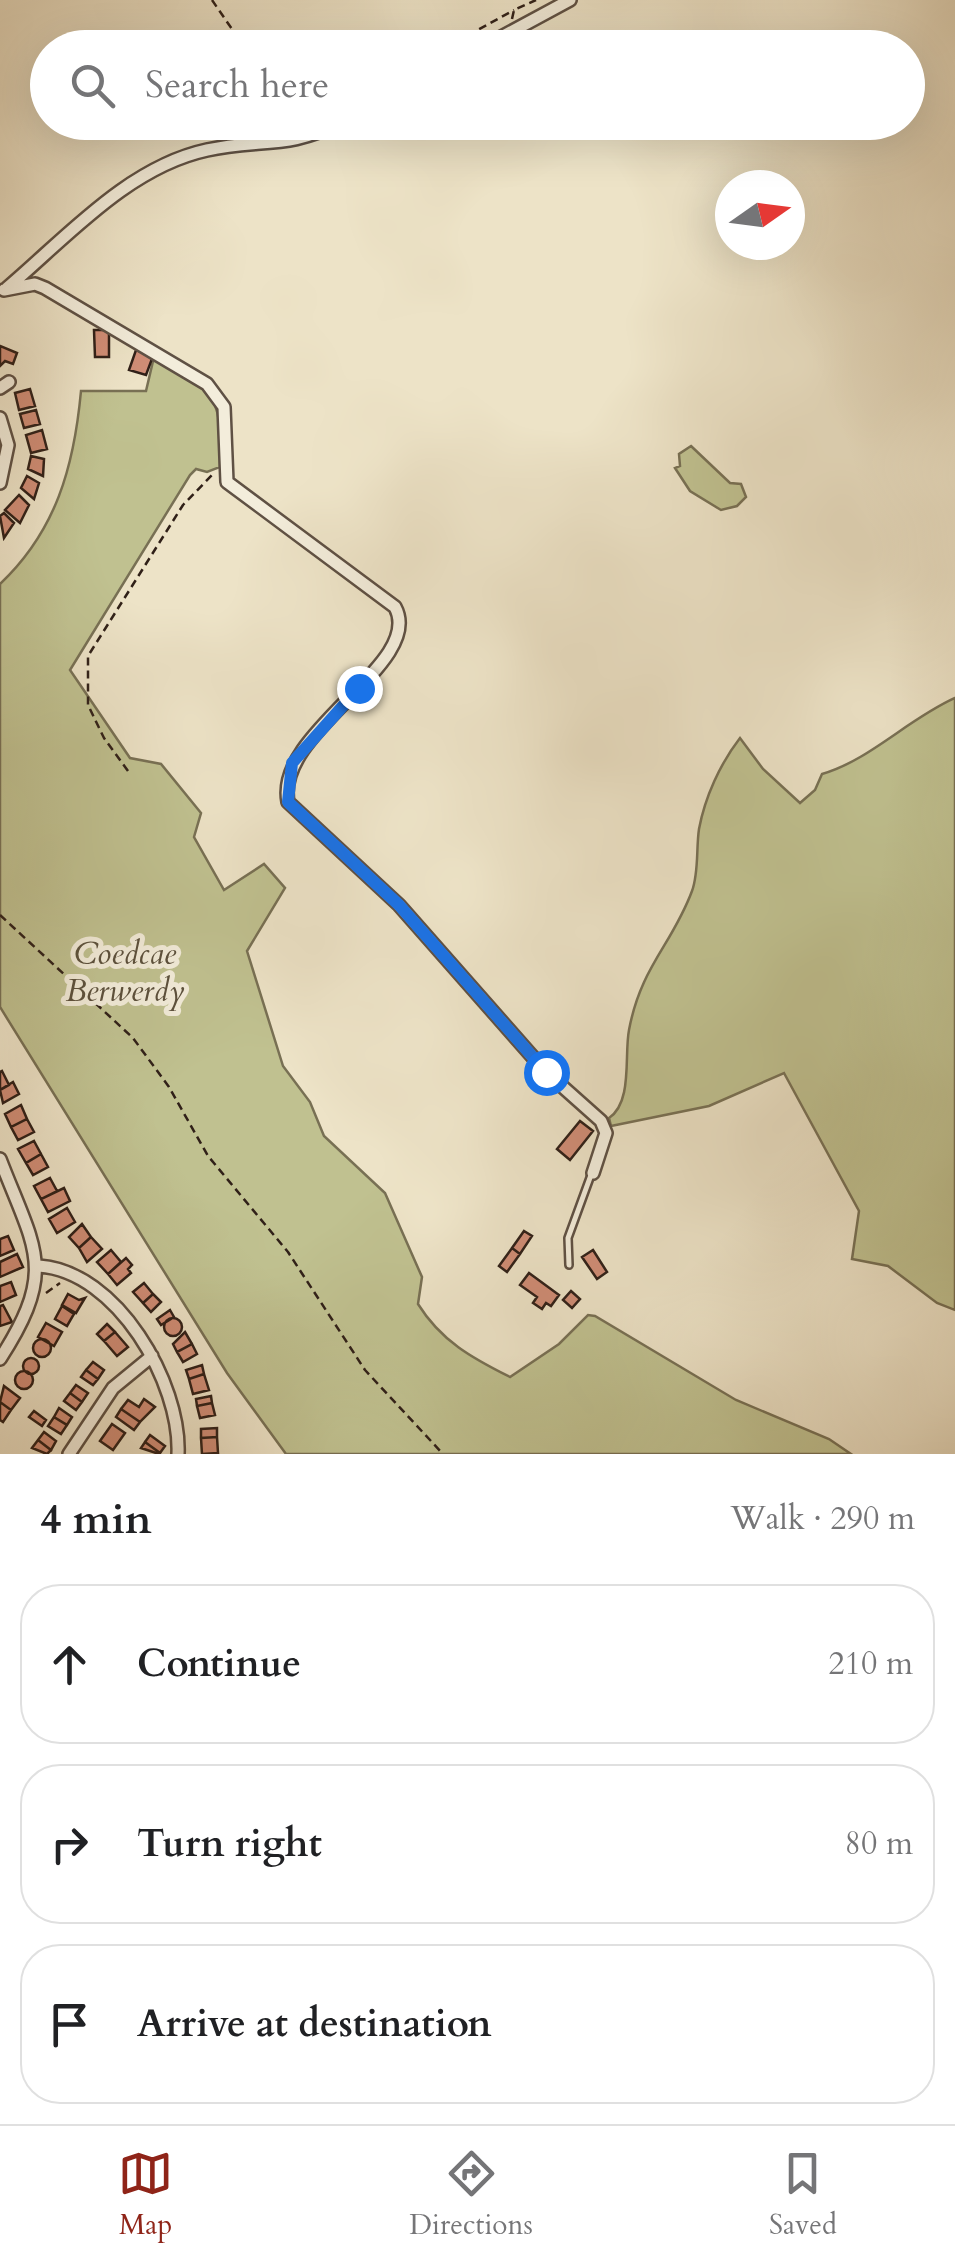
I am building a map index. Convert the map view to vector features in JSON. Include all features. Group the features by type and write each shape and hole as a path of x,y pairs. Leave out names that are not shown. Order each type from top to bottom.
{"street":[{"path":"514,30 570,0"},
{"path":"2,292 109,201 162,166 208,149 308,140"},
{"path":"30,268 35,284"},
{"path":"2,292 35,284 106,321 219,395 226,424 224,473 237,491 395,606 400,617 398,634 378,665 292,763 288,802 399,905 546,1072 602,1122 606,1133 592,1172"},
{"path":"0,418 8,446 0,483"},
{"path":"0,1158 39,1266 34,1293 0,1359"},
{"path":"39,1266 71,1275 112,1305 152,1356 174,1402 178,1454"},
{"path":"69,1454 113,1388 152,1356"}],"lane":[{"path":"570,1264 568,1238 592,1172"}],"path":[{"path":"212,0 232,30"},
{"path":"478,30 514,10"},
{"path":"128,771 104,738 88,705 88,656 190,496 210,475 224,473"},
{"path":"0,915 133,1038 168,1087 208,1156 288,1252 364,1370 443,1454"},
{"path":"34,1293 47,1292 71,1275"}],"green space":[{"name":"Coedcae Berwerdy","path":"154,357 211,398 219,424 220,467 207,472 196,469 190,475 70,670 130,758 161,764 201,813 194,837 224,890 264,864 285,888 247,951 283,1066 310,1102 324,1136 385,1193 422,1277 418,1304 458,1347 510,1377 559,1344 588,1315 595,1316 736,1400 829,1439 851,1454 286,1454 227,1373 0,1007 0,584 35,542 59,496 73,446 81,391 146,391"},
{"path":"691,446 730,483 741,484 746,497 737,506 721,510 690,491 675,468 680,466 679,454"},
{"path":"955,698 955,1310 937,1303 888,1266 852,1259 859,1211 784,1073 709,1106 611,1126 609,1118 617,1111 625,1090 634,1008 692,891 705,805 740,738 763,769 800,803 815,790 822,774 856,759"}],"building":[{"path":"94,330 109,330 109,357 95,357"},
{"path":"0,346 17,353 13,364 5,361 0,366"},
{"path":"136,350 153,356 146,375 129,370"},
{"path":"30,389 35,406 19,410 15,393"},
{"path":"36,410 40,424 24,428 20,414"},
{"path":"42,430 47,449 31,453 26,435"},
{"path":"31,456 44,459 43,476 28,469"},
{"path":"27,476 39,483 34,499 21,488"},
{"path":"19,495 29,505 20,523 5,510"},
{"path":"4,513 14,523 4,538 0,516"},
{"path":"0,1072 9,1085 0,1090"},
{"path":"13,1082 19,1094 3,1103 0,1090"},
{"path":"21,1105 27,1119 11,1127 5,1114"},
{"path":"27,1119 34,1132 18,1140 11,1127"},
{"path":"580,1121 593,1131 570,1160 557,1149"},
{"path":"34,1141 41,1154 26,1163 18,1149"},
{"path":"41,1154 48,1167 33,1175 26,1163"},
{"path":"50,1178 57,1191 41,1199 34,1186"},
{"path":"64,1188 70,1201 48,1212 41,1199"},
{"path":"67,1208 75,1222 57,1233 49,1219"},
{"path":"82,1224 91,1237 79,1248 69,1237"},
{"path":"524,1231 532,1236 520,1254 512,1248"},
{"path":"8,1236 14,1250 0,1256 0,1239"},
{"path":"91,1237 102,1249 87,1262 79,1248"},
{"path":"512,1248 520,1254 507,1272 499,1266"},
{"path":"111,1250 121,1262 108,1274 97,1262"},
{"path":"593,1250 607,1272 597,1279 582,1257"},
{"path":"17,1254 23,1267 0,1277 0,1262"},
{"path":"126,1258 132,1265 128,1269 131,1273 117,1285 108,1274"},
{"path":"529,1273 559,1295 551,1306 546,1303 542,1309 533,1303 537,1297 520,1285"},
{"path":"11,1282 16,1295 0,1302 0,1286"},
{"path":"144,1283 153,1294 143,1303 133,1292"},
{"path":"571,1291 580,1299 572,1308 563,1300"},
{"path":"68,1294 79,1300 85,1298 76,1313 62,1305"},
{"path":"153,1294 161,1302 151,1312 143,1303"},
{"path":"0,1306 12,1322 0,1326"},
{"path":"62,1306 74,1314 67,1326 55,1319"},
{"path":"170,1310 174,1317 161,1325 157,1319"},
{"path":"173,1318 180,1320 180,1334 173,1336 166,1334 164,1327 166,1320"},
{"path":"46,1323 62,1332 54,1346 38,1337"},
{"path":"107,1324 115,1332 104,1341 97,1334"},
{"path":"115,1332 128,1347 117,1356 104,1341"},
{"path":"185,1332 192,1344 177,1352 173,1344"},
{"path":"42,1339 49,1341 49,1355 42,1357 35,1355 33,1348 35,1341"},
{"path":"192,1344 197,1354 183,1362 177,1352"},
{"path":"31,1358 39,1366 31,1374 23,1366"},
{"path":"93,1362 104,1370 98,1379 86,1370"},
{"path":"202,1365 204,1374 189,1379 186,1370"},
{"path":"86,1370 98,1379 93,1385 81,1377"},
{"path":"24,1371 33,1380 24,1389 15,1380"},
{"path":"204,1374 209,1390 193,1394 189,1379"},
{"path":"76,1385 88,1393 82,1402 70,1393"},
{"path":"4,1386 20,1398 11,1410 0,1402"},
{"path":"70,1393 82,1402 76,1410 64,1401"},
{"path":"211,1396 212,1403 197,1406 196,1399"},
{"path":"144,1399 155,1407 140,1422 121,1409 128,1400 139,1407"},
{"path":"0,1402 11,1410 3,1422 0,1420"},
{"path":"212,1403 215,1415 200,1418 197,1406"},
{"path":"59,1408 72,1417 67,1425 54,1417"},
{"path":"121,1409 140,1422 134,1430 116,1417"},
{"path":"34,1411 46,1420 42,1426 29,1417"},
{"path":"54,1417 67,1425 61,1434 48,1426"},
{"path":"112,1424 125,1433 113,1450 100,1441"},
{"path":"217,1428 217,1437 201,1438 201,1429"},
{"path":"44,1432 56,1441 51,1450 38,1440"},
{"path":"150,1435 165,1446 160,1453 145,1442"},
{"path":"217,1437 218,1453 202,1454 201,1438"},
{"path":"38,1440 51,1450 47,1454 32,1448"},
{"path":"145,1442 160,1453 141,1448"}],"route":[{"path":"359,688 311,737 292,763 287,778 288,802 399,905 546,1072"}]}
